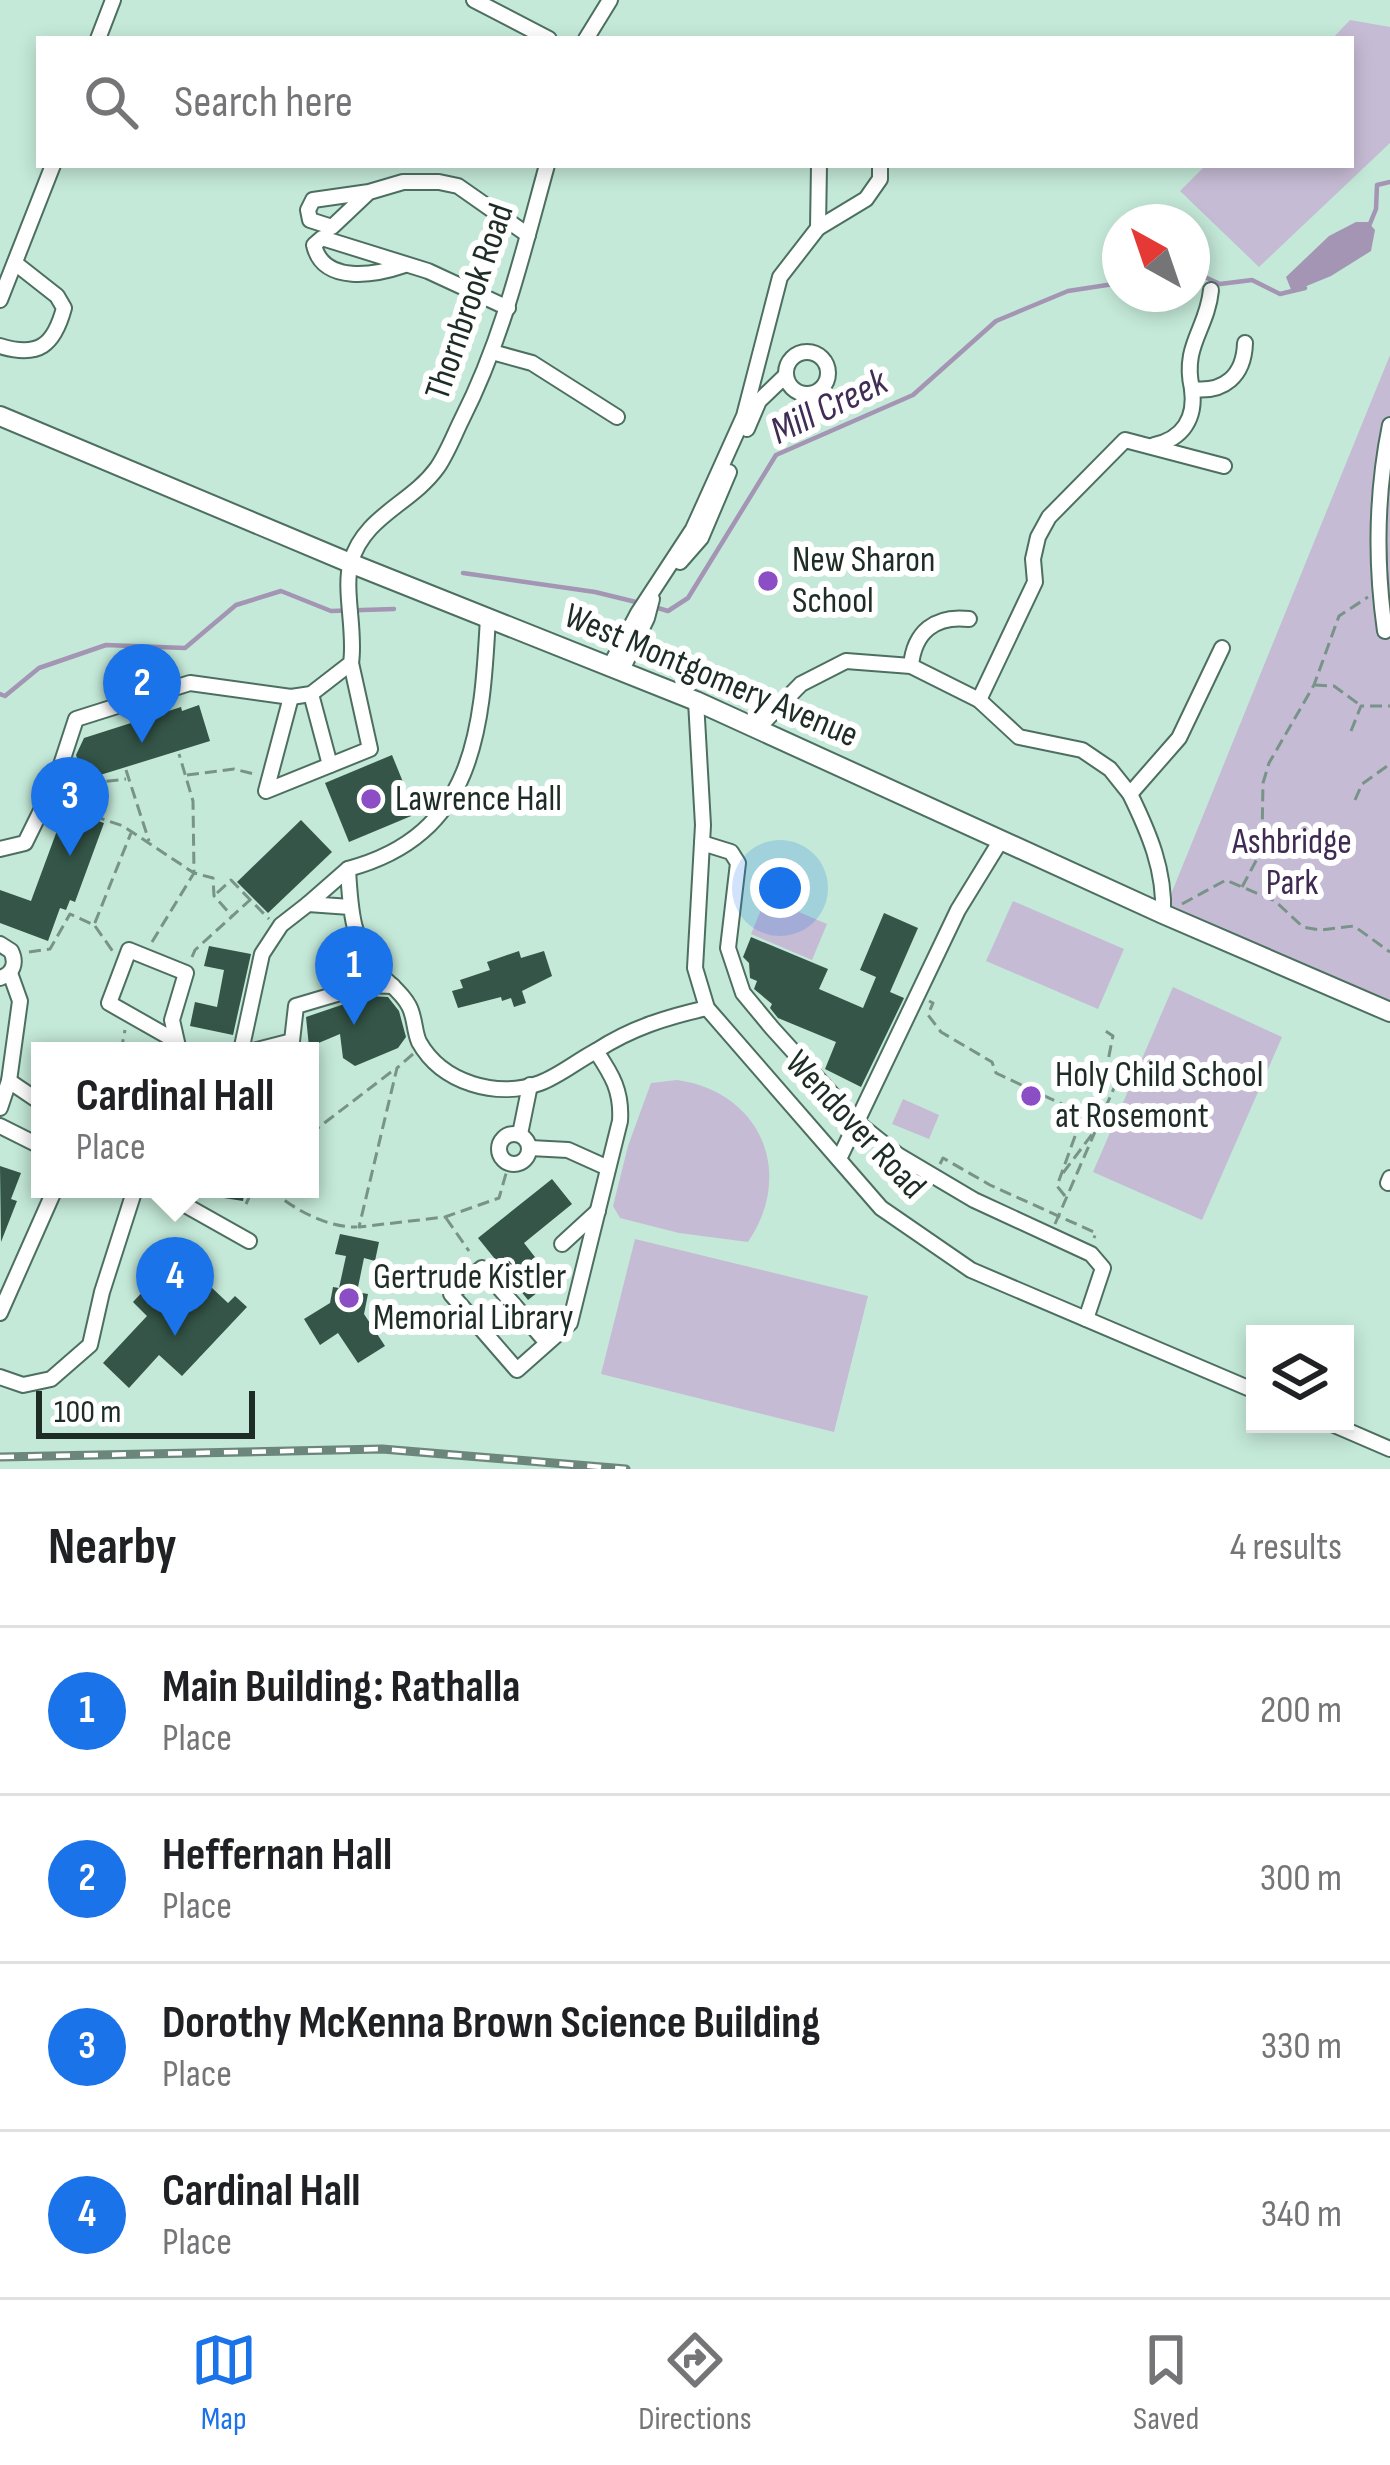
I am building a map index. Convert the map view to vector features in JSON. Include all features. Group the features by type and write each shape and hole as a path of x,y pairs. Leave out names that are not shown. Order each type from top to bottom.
{"main road":[{"name":"West Montgomery Avenue","path":"0,416 695,701 1390,1012"}],"street":[{"path":"99,36 113,0"},
{"path":"474,0 543,36"},
{"path":"588,36 610,0"},
{"path":"0,300 52,168"},
{"name":"Thornbrook Road","path":"350,562 374,521 413,494 437,468 493,352 546,168"},
{"path":"818,228 819,168"},
{"path":"616,668 638,613 694,529 744,416 780,278 818,228 866,199 880,179 880,168"},
{"path":"369,192 403,182 458,186 528,235"},
{"path":"405,265 355,277 324,263 314,244 322,238 405,265 508,308"},
{"path":"0,346 16,351 42,346 53,339 64,308 57,296 14,263"},
{"path":"1149,446 1175,438 1185,428 1194,403 1189,351 1208,317 1211,290"},
{"path":"1192,389 1219,388 1231,381 1244,357 1245,344"},
{"path":"493,352 532,363 617,417"},
{"path":"616,668 636,642 652,597 700,538 759,401 785,376"},
{"path":"1385,631 1378,581 1378,485 1390,425"},
{"path":"979,700 1035,582 1033,559 1048,518 1125,440 1224,466"},
{"path":"291,697 266,791 370,749 351,663 355,639 350,562"},
{"path":"243,1042 262,954 278,929 348,869 386,859 419,839 445,810 473,743 488,617"},
{"path":"911,666 918,638 928,627 954,617 969,619"},
{"path":"1130,794 1179,738 1222,648"},
{"path":"757,729 801,684 846,661 911,666 979,700 1019,737 1082,750 1110,770 1130,794 1152,838 1164,888 1163,914"},
{"path":"0,849 25,843 76,719 190,683 291,697 311,694 351,663"},
{"path":"311,694 330,765"},
{"path":"348,869 352,924 375,970 410,1007 423,1046 436,1063 459,1079 486,1088 542,1082 622,1034 707,1008 695,968 702,843 695,701"},
{"path":"839,1159 958,910 1001,840"},
{"path":"702,843 731,852 738,862 728,948 743,993 859,1124 898,1155 974,1200 1091,1254 1103,1268 1086,1319"},
{"path":"308,904 350,907"},
{"path":"0,944 14,956 5,976 20,1001 9,1081 0,1108"},
{"path":"172,1042 109,1003 129,950 186,974 172,1020 176,1042"},
{"path":"288,1042 296,1006 368,985 395,986"},
{"name":"Wendover Road","path":"707,1008 881,1208 971,1270 1246,1387"},
{"path":"547,1343 482,1268 451,1294 517,1370 570,1323 622,1100 596,1051"},
{"path":"9,1081 31,1096"},
{"path":"530,1085 520,1134 530,1148"},
{"path":"0,1126 31,1142"},
{"path":"520,1134 508,1135 500,1143 500,1155 509,1163 526,1160 530,1148"},
{"path":"530,1148 568,1150 608,1168"},
{"path":"0,1313 51,1198"},
{"path":"0,1377 23,1385 51,1379 90,1345 132,1198"},
{"path":"178,1198 249,1241"},
{"path":"562,1244 598,1211"},
{"path":"1353,1433 1390,1449"}],"path":[{"path":"1242,887 1262,838 1263,783 1269,763 1314,685 1339,616 1371,596"},
{"path":"1314,685 1334,686 1361,706 1390,706"},
{"path":"1351,731 1361,706"},
{"path":"143,956 194,873 193,801 179,754"},
{"path":"1355,800 1362,784 1390,764"},
{"path":"185,776 234,769 268,777"},
{"path":"125,770 150,843"},
{"path":"57,774 98,783 129,778"},
{"path":"78,810 98,783"},
{"path":"46,799 131,831 194,873 213,878 214,896 232,916"},
{"path":"94,925 131,831"},
{"path":"214,896 231,880 278,929"},
{"path":"1163,914 1226,880 1275,901 1303,927 1354,926 1390,952"},
{"path":"186,974 195,950 250,900"},
{"path":"14,956 25,950 50,950 70,914 94,925 123,966"},
{"path":"918,996 933,1003 928,1016 941,1032 992,1062 996,1073 1082,1115 1097,1128"},
{"path":"123,1042 130,1015"},
{"path":"1067,1197 1057,1186 1082,1115 1094,1107 1099,1092 1113,1036 1104,1030"},
{"path":"319,1127 423,1046"},
{"path":"359,1227 397,1068"},
{"path":"1049,1236 1114,1088"},
{"path":"1062,1174 1097,1128"},
{"path":"285,1198 306,1212 349,1228 445,1217 499,1198 509,1163"},
{"path":"246,1204 249,1198"},
{"path":"445,1217 469,1251"}],"green space":[{"path":"1350,20 1390,27 1390,143 1259,267 1210,220 1210,204 1194,204 1180,191 1203,168 1354,168 1354,36 1335,36"},
{"name":"Ashbridge Park","path":"1390,355 1390,1012 1163,914"},
{"path":"766,898 827,924 812,960 751,934"},
{"path":"1013,901 1124,949 1098,1009 986,961"},
{"path":"1173,987 1282,1037 1202,1220 1093,1172"},
{"path":"677,1080 730,1101 749,1118 762,1140 769,1189 748,1242 679,1233 620,1218 613,1206 651,1083"},
{"path":"903,1099 939,1115 929,1139 892,1124"},
{"path":"635,1239 868,1296 834,1432 601,1374"}],"shaded area":[{"path":"1356,222 1368,222 1375,230 1371,251 1331,276 1292,292 1286,277 1329,236"}],"building":[{"path":"199,705 210,741 84,780 76,755 84,738"},
{"name":"Lawrence Hall","path":"392,755 416,814 349,842 325,783"},
{"path":"65,809 104,823 75,902 70,900 66,910 60,908 48,941 0,923 0,890 31,901"},
{"path":"301,820 332,852 268,913 237,882"},
{"path":"884,913 918,928 890,992 904,998 861,1087 825,1069 836,1042 778,1018 772,1004 754,989 757,981 750,978 749,963 743,957 751,937 828,969 819,989 863,1008 876,977 860,970"},
{"path":"209,946 251,954 233,1035 190,1026 195,1002 217,1007 224,970 204,966"},
{"path":"519,951 521,958 544,951 552,976 522,991 526,1003 514,1007 511,998 502,1001 501,997 458,1008 452,991 463,988 460,980 490,970 487,962"},
{"path":"368,996 388,997 399,1011 406,1037 398,1048 355,1066 343,1058 340,1034 308,1042 306,1017"},
{"path":"0,1166 21,1173 11,1199 17,1201 1,1242"},
{"path":"552,1179 572,1204 524,1243 553,1280 528,1300 478,1238"},
{"name":"Gertrude Kistler Memorial Library","path":"340,1234 379,1242 375,1261 364,1258 357,1292 368,1294 364,1314 385,1346 358,1363 338,1333 320,1345 304,1319 330,1303 333,1287 339,1288 346,1256 335,1254"},
{"path":"177,1255 228,1303 235,1296 247,1307 182,1376 159,1355 129,1388 103,1363 147,1316 133,1302"}],"waterway":[{"name":"Mill Creek","path":"1369,226 1376,209 1377,185 1390,182"},
{"name":"Mill Creek","path":"1210,279 1220,284 1252,280 1280,294 1305,288"},
{"name":"Mill Creek","path":"651,606 668,611 688,598 776,455 913,395 996,321 1068,291 1102,286"},
{"name":"Mill Creek","path":"463,573 640,603"},
{"name":"Mill Creek","path":"0,694 5,696 39,668 106,645 185,648 236,605 281,591 331,611 394,609"}],"railway":[{"path":"0,1457 382,1449 626,1469"}],"place":[{"name":"New Sharon School","path":"768,581"},
{"name":"Heffernan Hall","path":"142,743"},
{"name":"Lawrence Hall","path":"371,799"},
{"name":"Dorothy McKenna Brown Science Building","path":"70,856"},
{"name":"Main Building: Rathalla","path":"354,1025"},
{"name":"Holy Child School at Rosemont","path":"1031,1096"},
{"name":"Gertrude Kistler Memorial Library","path":"349,1298"},
{"name":"Cardinal Hall","path":"175,1336"}]}
